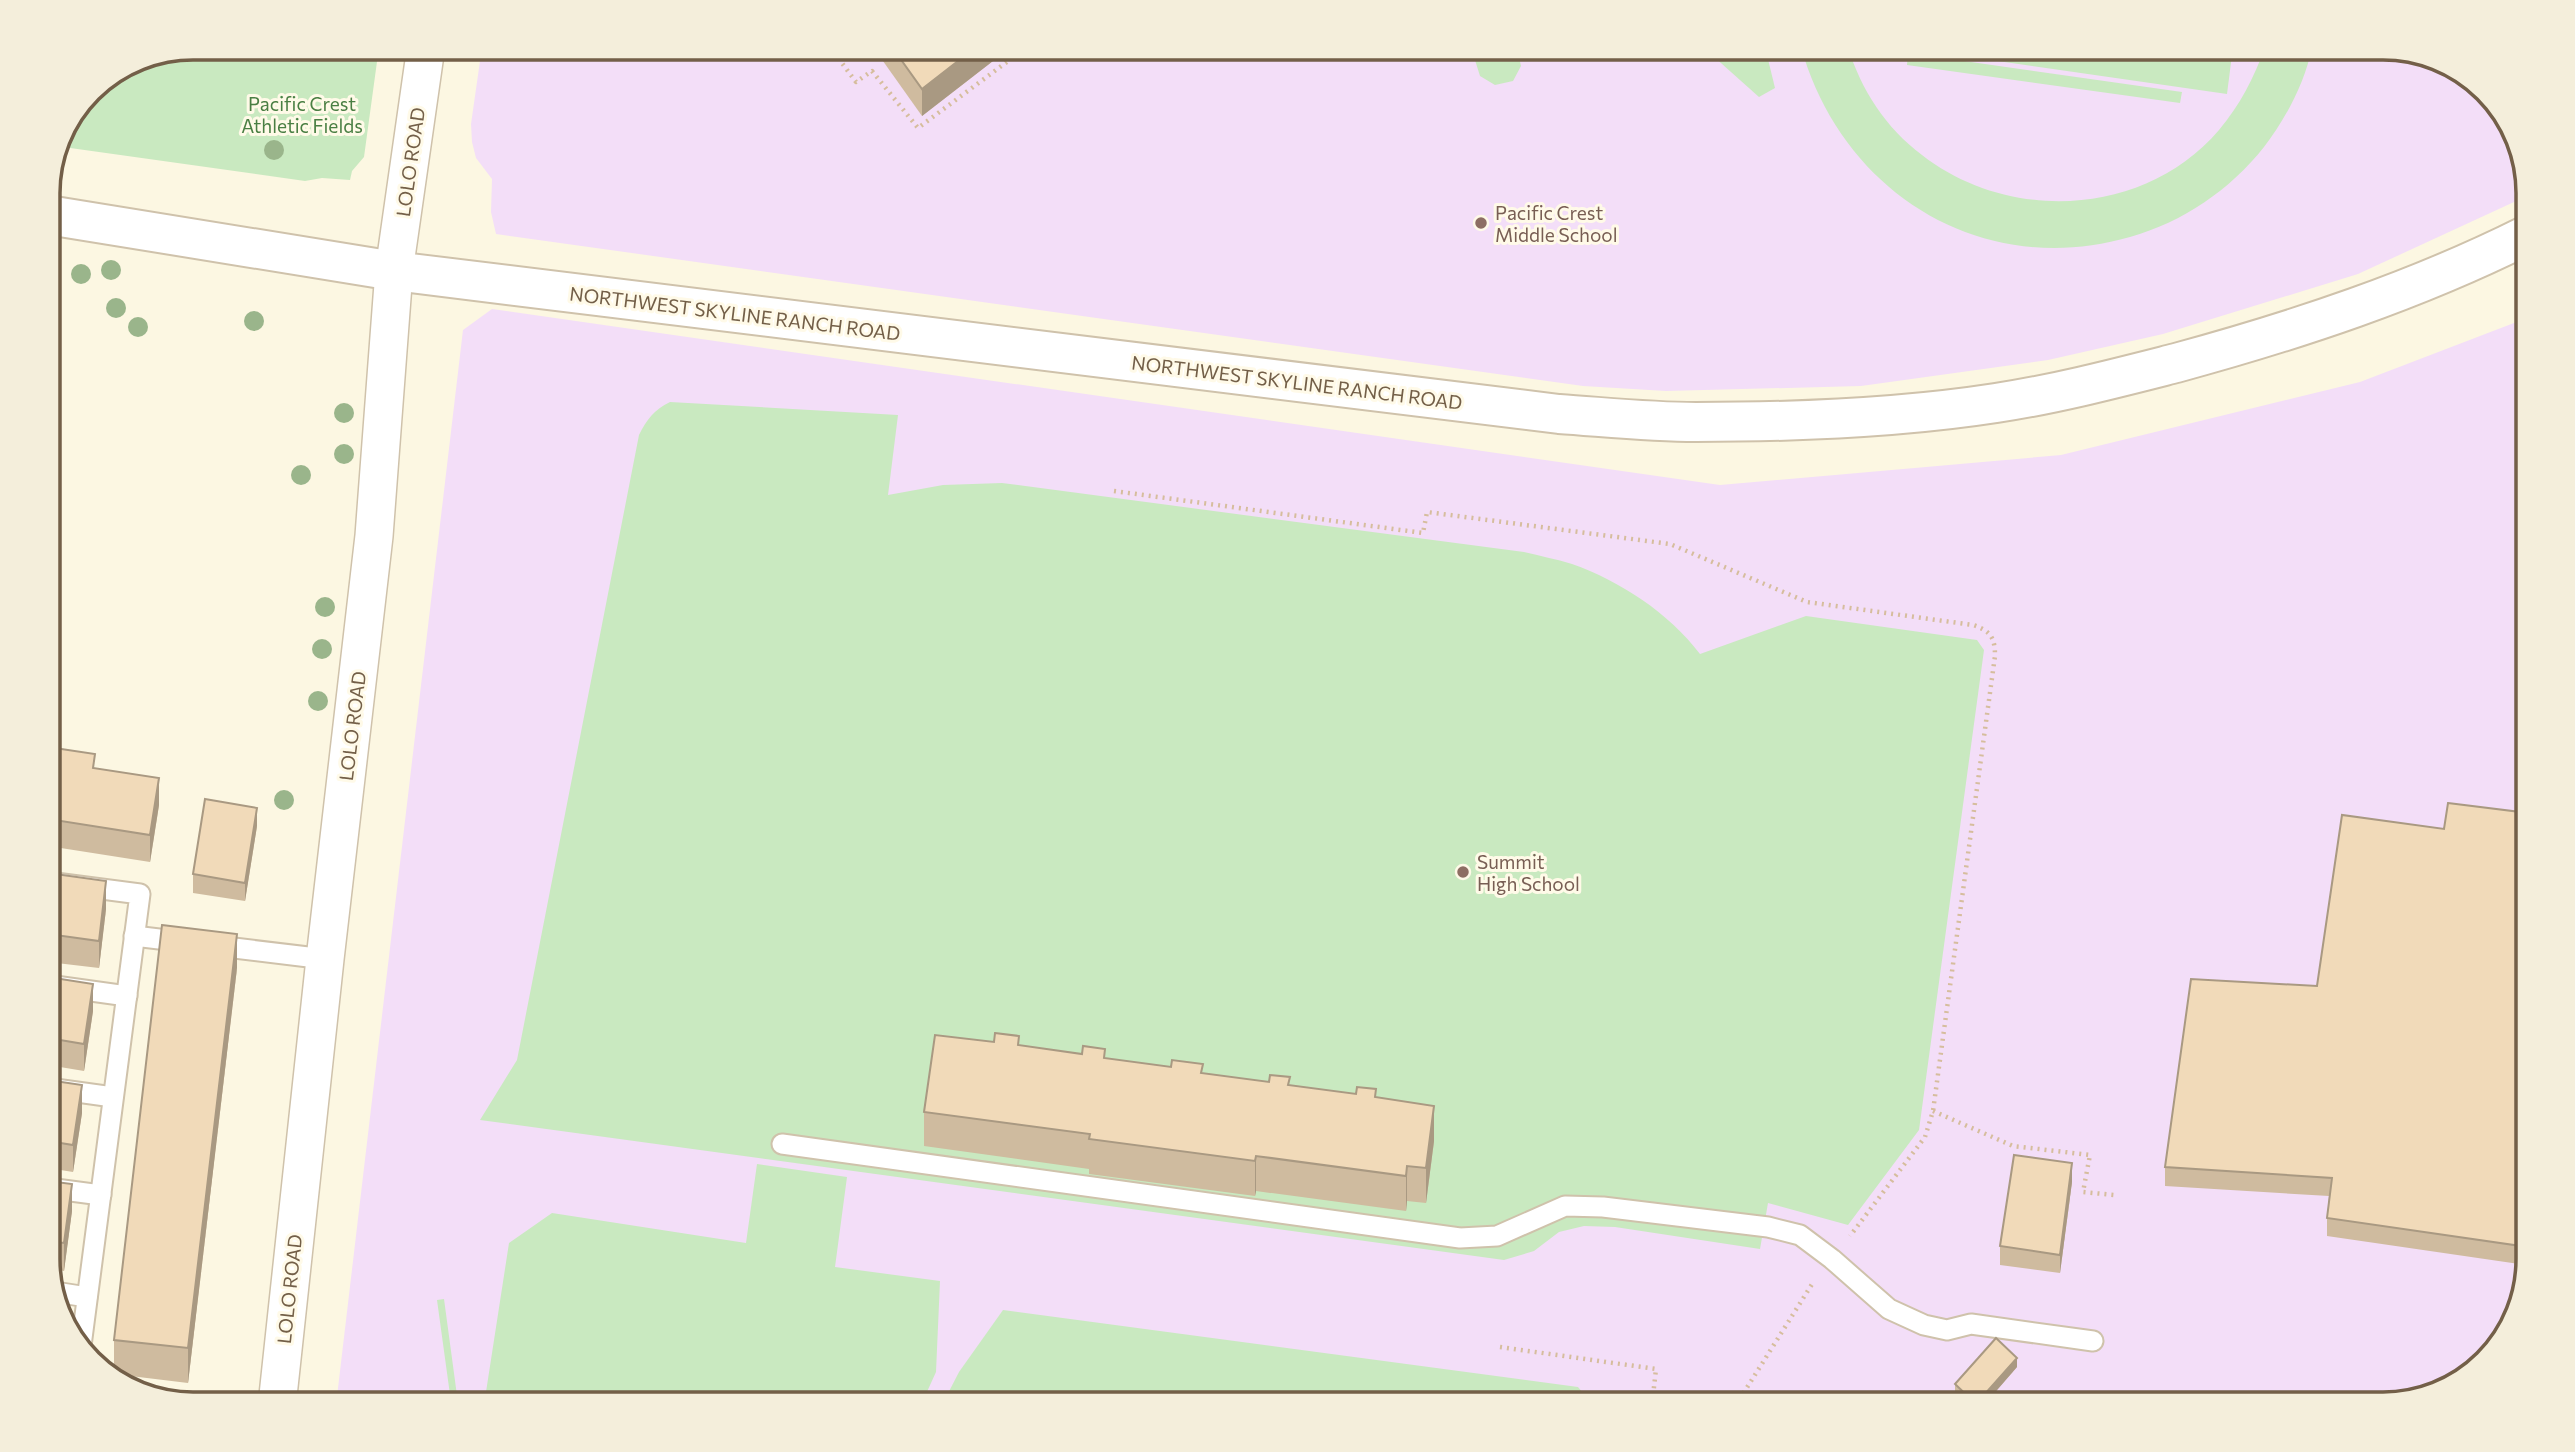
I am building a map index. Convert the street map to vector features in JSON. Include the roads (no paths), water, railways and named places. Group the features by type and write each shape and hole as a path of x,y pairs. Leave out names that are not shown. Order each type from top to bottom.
{"street":[{"name":"LOLO ROAD","path":"278,1392 374,536 394,271 424,60"},
{"name":"NORTHWEST SKYLINE RANCH ROAD","path":"60,217 394,271 1545,412 1695,422 1850,418 1996,403 2129,375 2253,342 2333,316 2414,286 2515,241"}],"lane":[{"path":"60,884 140,894 82,1333"},
{"path":"134,936 325,959"},
{"path":"60,987 127,996"},
{"path":"60,1090 113,1097"},
{"path":"782,1144 1460,1238 1497,1236 1565,1206 1603,1207 1768,1227 1800,1235 1889,1308 1924,1325 1947,1330 1970,1324 2093,1340"},
{"path":"60,1190 101,1195"},
{"path":"64,1293 87,1297"}],"place":[{"name":"Pacific Crest Middle School","path":"1481,223"},
{"name":"Summit High School","path":"1463,872"}],"park label":[{"name":"Pacific Crest Athletic Fields","path":"302,114"}]}
